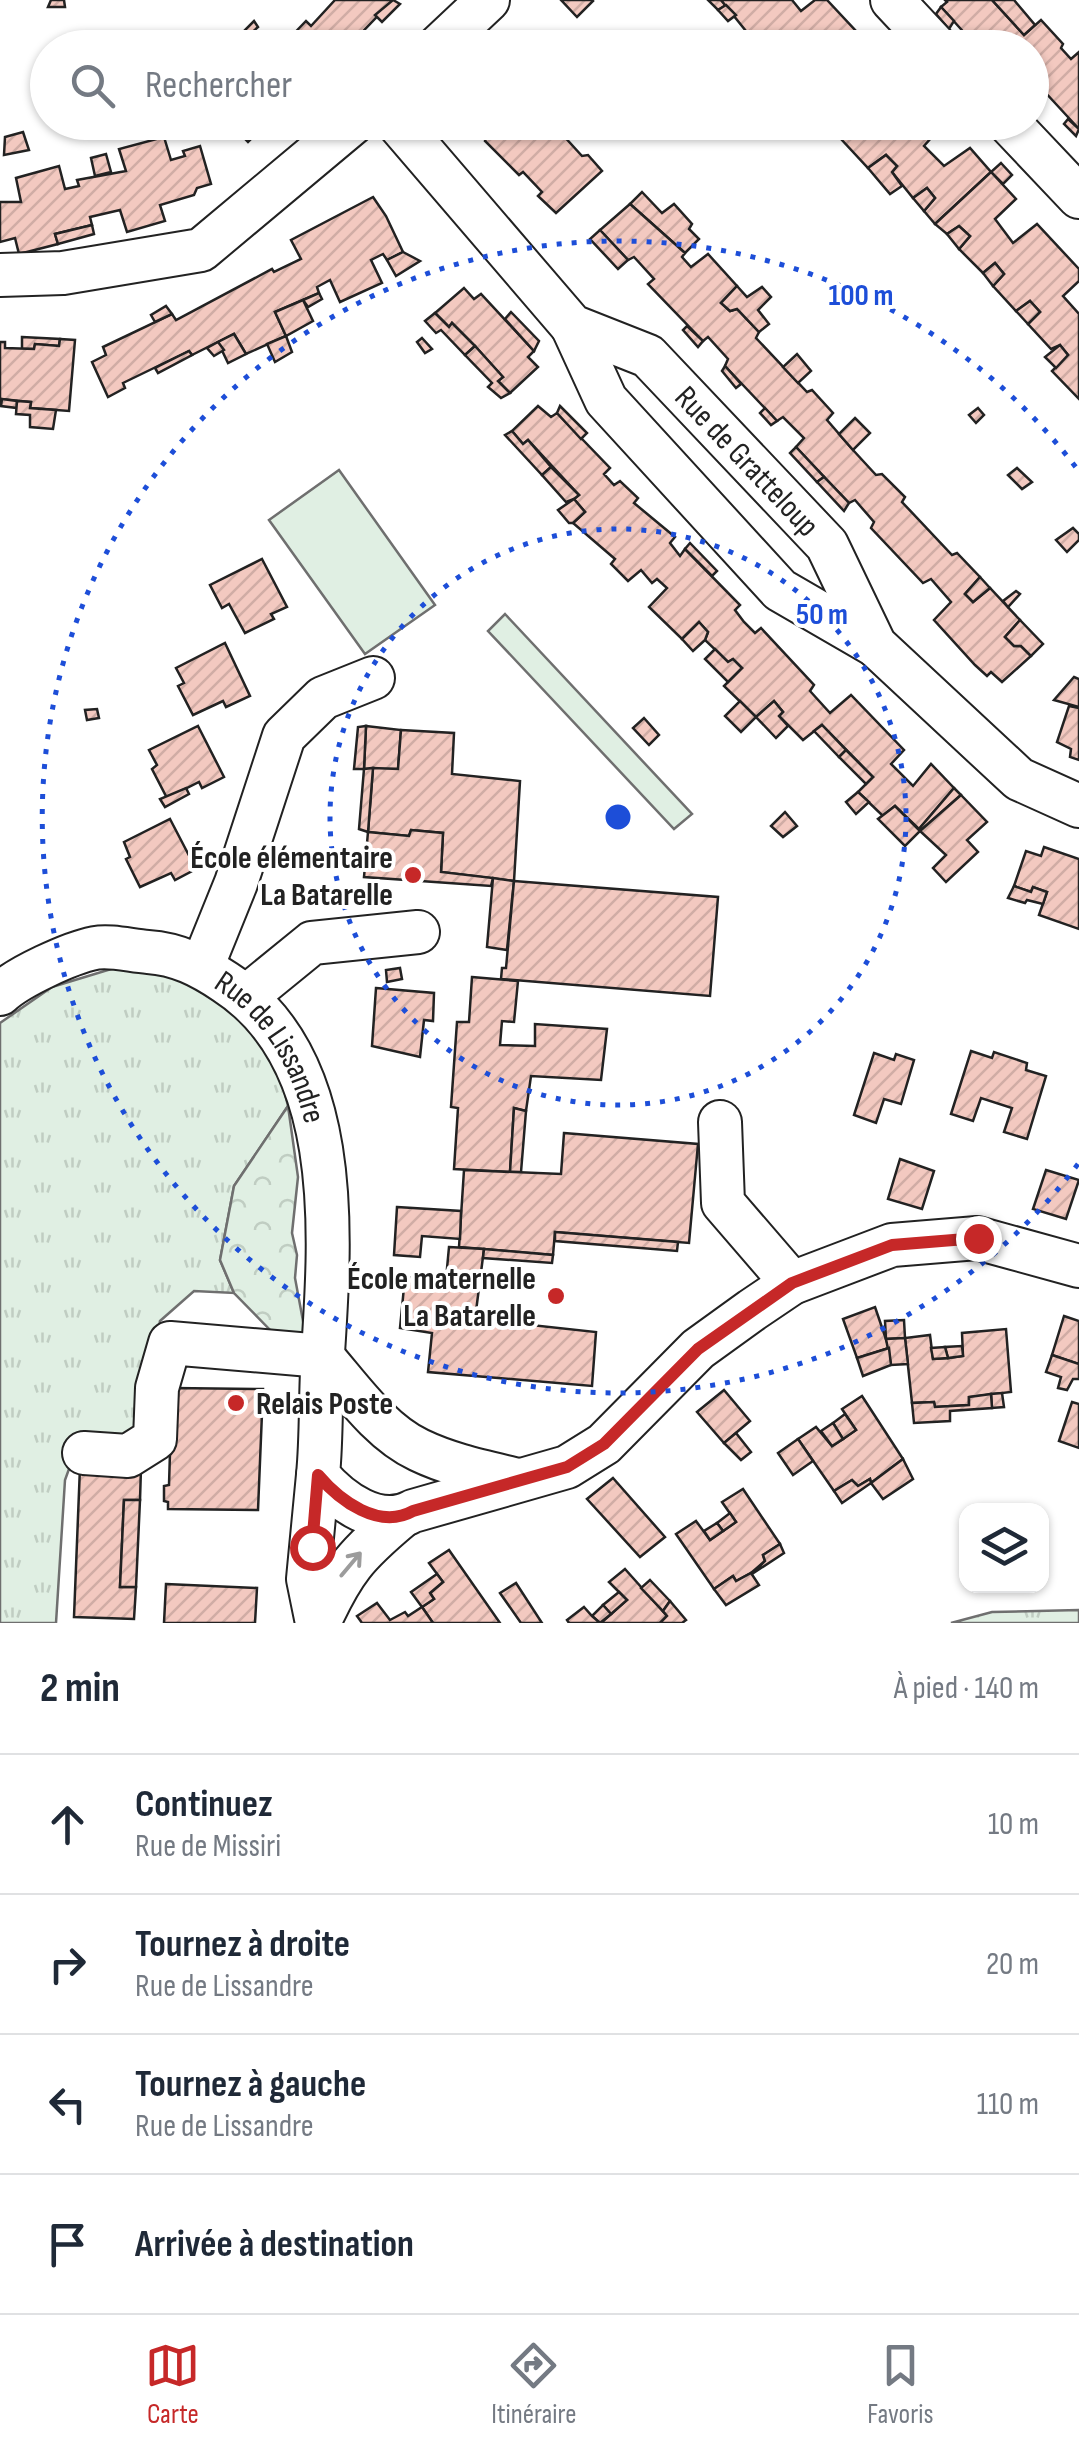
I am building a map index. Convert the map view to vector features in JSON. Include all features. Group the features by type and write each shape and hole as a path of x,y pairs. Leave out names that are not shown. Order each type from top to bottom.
{"street":[{"path":"456,30 488,0"},
{"path":"892,0 920,30"},
{"path":"0,276 64,273 201,250 332,140"},
{"name":"Rue de Gratteloup","path":"412,140 572,326 606,400 780,590 875,645 1019,779 1079,806"},
{"path":"1025,140 1079,197"},
{"name":"Rue de Gratteloup","path":"572,326 648,356 827,545 875,645"},
{"path":"202,967 236,884 284,736 323,698 373,678"},
{"path":"246,996 312,942 418,932"},
{"name":"Rue de Lissandre","path":"0,994 15,980 97,948 168,954 202,967 246,996 274,1025 304,1080 328,1190 328,1296 322,1356 320,1463 308,1579 318,1623"},
{"path":"720,1122 723,1203 792,1283"},
{"path":"372,1414 351,1414 335,1426 320,1463 336,1496 364,1512 406,1514 567,1467 604,1444 698,1349 792,1283 892,1245 978,1238 1079,1266"},
{"path":"84,1452 128,1456 155,1439 158,1388 170,1344 322,1356 372,1414 416,1449 464,1467 518,1480"},
{"path":"318,1623 340,1578 367,1546 406,1514 422,1492 416,1449"}],"green space":[{"path":"339,470 435,605 365,654 269,520"},
{"path":"505,614 692,814 674,829 488,631"},
{"path":"121,966 178,974 226,1002 262,1040 279,1070 288,1106 234,1186 220,1260 234,1293 194,1291 160,1321 139,1422 126,1448 78,1444 65,1480 56,1623 0,1623 0,1023 52,987"},
{"path":"288,1106 298,1177 292,1233 297,1255 295,1278 306,1337 277,1337 234,1293 220,1260 234,1186"},
{"path":"1079,1610 1079,1623 951,1623 992,1612"}],"building":[{"path":"51,0 64,0 65,7 48,7"},
{"path":"335,0 393,0 364,30 297,30 306,21 311,26"},
{"path":"393,0 400,4 382,22 375,15"},
{"path":"561,0 592,0 593,1 577,17"},
{"path":"708,0 721,0 726,5 718,10"},
{"path":"721,0 792,0 801,11 815,0 827,0 855,30 745,30"},
{"path":"992,0 1019,30 962,30 941,7 947,2"},
{"path":"992,0 1014,0 1035,25 1030,30 1019,30"},
{"path":"726,5 736,15 728,21 718,10"},
{"path":"941,7 954,21 949,29 936,14"},
{"path":"1041,20 1063,44 1061,48 1071,59 1079,52 1079,129 1049,96 1049,30 1030,30"},
{"path":"1068,119 1079,129 1076,136 1064,124"},
{"path":"23,132 29,150 4,155 5,137"},
{"path":"165,140 171,160 200,146 211,184 197,188 194,195 160,205 165,221 127,232 120,210 90,217 92,225 55,234 58,244 19,254 15,238 0,242 0,202 21,202 16,178 59,166 65,189 79,186 77,180 126,171 119,149"},
{"path":"567,140 602,171 556,213 538,196 542,192 523,172 519,175 485,141"},
{"path":"842,140 929,140 924,146 944,166 970,148 991,172 935,224 924,211 935,198 927,188 913,198 892,172 897,166 886,155 868,168"},
{"path":"106,154 111,172 95,176 91,158"},
{"path":"886,155 897,166 892,172 902,186 890,194 868,168"},
{"path":"1001,163 1012,175 1003,184 991,172"},
{"path":"991,172 1016,199 995,219 1013,243 1037,224 1079,269 1079,281 1063,296 1079,314 1079,399 1052,371 1068,355 1060,345 1051,349 1028,324 1040,312 1030,301 1016,311 993,286 1004,274 995,263 983,273 959,249 970,236 959,226 947,234 935,224"},
{"path":"927,188 935,198 924,211 913,198"},
{"path":"642,192 662,213 674,204 692,224 689,229 699,239 685,253 630,204"},
{"path":"373,197 403,252 387,260 383,254 371,260 382,283 340,302 330,280 317,287 319,293 275,312 286,336 246,354 234,334 123,383 125,388 108,397 92,362 106,355 103,347 172,314 176,320 272,269 274,272 301,259 291,240"},
{"path":"630,204 685,253 682,257 691,267 708,254 737,286 721,303 730,311 737,309 759,332 756,338 807,392 812,390 833,413 827,420 853,450 876,475 882,474 905,497 902,502 952,555 957,553 980,577 965,594 973,602 990,588 1020,620 1005,637 1031,656 1002,682 991,672 987,676 934,620 951,602 931,579 923,583 871,528 874,522 855,500 849,503 796,447 804,438 783,417 777,421 725,366 728,359 708,337 703,341 648,284 654,279 634,257 628,260 600,230"},
{"path":"92,225 94,234 58,244 55,234"},
{"path":"959,226 970,236 959,249 947,234"},
{"path":"600,230 628,260 618,269 590,239"},
{"path":"403,252 420,261 396,276 387,260"},
{"path":"995,263 1004,274 993,286 983,273"},
{"path":"737,286 747,297 762,287 771,297 758,310 769,324 759,332 737,309 730,311 721,303"},
{"path":"464,288 474,299 481,294 534,351 528,357 538,367 510,393 498,381 503,377 475,346 452,323 449,327 435,313"},
{"path":"319,293 322,299 308,307 303,300"},
{"path":"303,300 313,321 286,336 275,312"},
{"path":"1030,301 1040,312 1028,324 1016,311"},
{"path":"166,306 172,314 155,322 151,315"},
{"path":"511,312 539,341 534,351 505,319"},
{"path":"435,313 449,327 452,323 475,346 465,355 441,330 436,333 425,321"},
{"path":"687,326 703,341 698,347 683,330"},
{"path":"234,334 246,354 228,363 218,342"},
{"path":"286,336 292,352 275,362 267,344"},
{"path":"22,337 60,339 59,346 35,344 34,349 22,349"},
{"path":"422,338 432,349 425,353 417,342"},
{"path":"60,339 75,340 69,411 30,408 31,402 2,399 0,406 0,342 5,342 5,348 34,349 35,344 59,346"},
{"path":"218,342 224,350 214,356 207,348"},
{"path":"1060,345 1068,355 1056,368 1045,357"},
{"path":"475,346 503,377 498,381 510,393 501,398 488,387 492,383 465,355"},
{"path":"189,351 192,355 158,373 155,368"},
{"path":"797,354 811,371 798,383 783,367"},
{"path":"725,366 741,384 736,388 722,371"},
{"path":"2,399 17,401 17,408 1,406"},
{"path":"17,401 31,402 30,408 56,410 53,429 30,427 30,415 16,414"},
{"path":"538,406 551,417 557,413 610,468 604,474 614,485 620,481 638,498 634,503 675,537 670,543 680,556 685,549 740,605 735,610 744,622 755,633 761,628 814,685 810,691 830,713 851,695 904,750 891,764 913,786 931,764 954,788 919,829 895,806 883,816 858,792 873,777 822,725 803,740 779,716 783,712 774,701 756,717 724,686 742,668 733,659 728,662 705,640 708,632 699,622 682,639 649,607 667,588 657,579 652,583 641,570 628,581 611,564 615,559 573,523 585,512 574,499 579,495 528,440 523,444 512,431"},
{"path":"560,406 587,433 581,439 557,413"},
{"path":"765,408 777,421 771,425 760,413"},
{"path":"978,408 984,415 976,423 969,415"},
{"path":"855,418 870,433 853,450 839,434"},
{"path":"512,431 523,444 528,440 551,467 542,475 505,435"},
{"path":"796,447 824,477 817,482 790,453"},
{"path":"551,467 579,495 566,502 542,475"},
{"path":"1017,468 1032,482 1022,489 1008,475"},
{"path":"824,477 849,503 844,511 817,482"},
{"path":"574,499 585,512 569,523 558,510"},
{"path":"1073,528 1079,540 1067,552 1056,540"},
{"path":"690,543 717,571 712,576 685,549"},
{"path":"262,559 287,607 271,614 274,619 245,633 229,604 222,608 210,585"},
{"path":"980,577 990,588 973,602 965,594"},
{"path":"1016,591 1020,594 1008,607 1003,601"},
{"path":"1020,620 1043,644 1031,656 1005,637"},
{"path":"699,622 708,632 693,651 682,639"},
{"path":"225,643 250,696 226,707 223,701 193,715 178,686 184,683 176,668"},
{"path":"715,649 728,662 733,659 742,668 728,682 705,659"},
{"path":"1074,677 1079,679 1079,707 1054,700"},
{"path":"740,701 756,717 741,732 725,716"},
{"path":"774,701 788,726 776,738 756,717"},
{"path":"1069,706 1079,708 1079,760 1070,757 1071,749 1057,742"},
{"path":"97,709 99,718 87,720 85,710"},
{"path":"644,718 659,735 649,745 633,728"},
{"path":"822,725 846,750 839,757 814,731"},
{"path":"198,726 224,777 202,788 199,782 167,798 152,769 157,765 149,750"},
{"path":"366,726 401,730 398,769 364,769"},
{"path":"366,726 364,769 354,769 358,727"},
{"path":"401,730 454,733 452,774 520,781 514,881 441,872 443,833 411,830 409,836 368,832 373,768 398,769"},
{"path":"846,750 873,777 866,784 839,757"},
{"path":"373,768 368,832 359,829 364,769"},
{"path":"186,788 189,794 165,807 160,799"},
{"path":"954,788 961,795 920,831 919,829"},
{"path":"858,792 869,802 856,814 846,802"},
{"path":"961,795 987,822 967,840 978,852 946,882 933,868 946,855 920,831"},
{"path":"895,806 920,831 905,846 878,819"},
{"path":"785,812 797,826 783,837 771,826"},
{"path":"170,819 196,869 175,880 171,873 140,887 126,859 130,857 124,842"},
{"path":"411,830 443,833 441,872 493,878 491,886 364,877 368,832 409,836"},
{"path":"1044,847 1079,859 1079,929 1039,915 1047,892 1014,886 1026,851 1041,856"},
{"path":"493,878 514,881 507,950 487,947"},
{"path":"514,881 718,897 710,996 501,979 502,968 506,968"},
{"path":"1014,886 1047,892 1043,904 1008,898"},
{"path":"400,968 402,979 387,982 386,970"},
{"path":"472,977 518,981 514,1022 502,1021 500,1045 535,1046 535,1024 607,1029 601,1080 531,1076 526,1111 514,1108 510,1172 454,1169 458,1108 451,1107 457,1022 469,1022"},
{"path":"376,988 434,993 433,1021 424,1020 420,1057 372,1046"},
{"path":"971,1051 992,1058 994,1052 1027,1063 1026,1070 1046,1076 1027,1139 1004,1132 1012,1108 981,1098 973,1121 951,1114"},
{"path":"874,1053 894,1060 896,1054 914,1060 901,1104 884,1099 876,1123 854,1115"},
{"path":"514,1108 526,1111 521,1172 510,1172"},
{"path":"564,1133 698,1144 689,1243 555,1232 553,1255 459,1247 464,1170 561,1174"},
{"path":"900,1159 934,1171 922,1209 888,1199"},
{"path":"1046,1170 1079,1180 1066,1219 1033,1209"},
{"path":"397,1207 461,1211 460,1239 422,1236 420,1257 394,1255"},
{"path":"555,1232 678,1242 677,1251 555,1241"},
{"path":"449,1247 484,1249 475,1319 596,1332 592,1386 428,1372 432,1333 400,1328 405,1277 446,1279"},
{"path":"484,1249 553,1255 552,1263 483,1258"},
{"path":"875,1307 889,1348 857,1358 843,1319"},
{"path":"1064,1316 1079,1321 1079,1364 1052,1355"},
{"path":"904,1320 905,1338 886,1339 885,1321"},
{"path":"1006,1329 1011,1392 969,1397 969,1405 935,1407 934,1402 912,1403 905,1338 930,1335 933,1359 948,1358 963,1356 962,1333"},
{"path":"905,1338 908,1364 891,1365 886,1339"},
{"path":"962,1346 963,1356 948,1358 945,1347"},
{"path":"945,1347 948,1358 933,1359 931,1348"},
{"path":"889,1348 891,1365 863,1376 857,1358"},
{"path":"1052,1355 1079,1364 1079,1379 1073,1379 1067,1390 1058,1388 1061,1377 1046,1372"},
{"path":"172,1388 263,1389 258,1510 168,1509 164,1486 169,1485"},
{"path":"724,1390 750,1421 724,1443 697,1412"},
{"path":"1002,1393 1004,1407 992,1408 991,1394"},
{"path":"991,1394 992,1408 950,1411 950,1421 914,1423 912,1403 934,1402 935,1407 969,1405 969,1397"},
{"path":"862,1396 903,1459 871,1483 870,1479 858,1486 852,1480 834,1491 798,1439 816,1427 832,1446 843,1439 856,1430 842,1409"},
{"path":"1072,1402 1079,1404 1079,1448 1059,1441"},
{"path":"845,1414 856,1430 843,1439 833,1423"},
{"path":"833,1423 843,1439 832,1446 821,1431"},
{"path":"736,1433 751,1452 741,1460 724,1443"},
{"path":"798,1439 813,1461 793,1475 778,1453"},
{"path":"903,1459 913,1479 883,1499 871,1483"},
{"path":"80,1467 141,1468 140,1500 124,1500 120,1587 136,1587 134,1619 74,1617"},
{"path":"613,1478 665,1537 640,1557 587,1499"},
{"path":"870,1479 871,1483 842,1503 834,1491 852,1480 858,1486"},
{"path":"743,1489 780,1544 763,1555 765,1561 751,1573 736,1581 733,1576 714,1589 676,1534 696,1521 710,1540 736,1522 722,1502"},
{"path":"124,1500 140,1500 136,1587 120,1587"},
{"path":"730,1513 736,1522 723,1531 717,1523"},
{"path":"717,1523 723,1531 710,1540 704,1531"},
{"path":"780,1544 784,1553 752,1574 765,1561 763,1555"},
{"path":"449,1550 500,1623 433,1623 422,1607 434,1599 430,1593 443,1582 429,1563"},
{"path":"625,1569 667,1616 660,1623 601,1623 627,1600 609,1582"},
{"path":"751,1573 759,1585 726,1605 714,1589 733,1576 736,1581"},
{"path":"437,1574 443,1582 430,1593 434,1599 422,1607 411,1592"},
{"path":"650,1580 670,1601 663,1611 641,1588"},
{"path":"516,1583 542,1623 521,1623 500,1593"},
{"path":"166,1584 257,1588 255,1623 164,1623"},
{"path":"619,1592 627,1600 611,1614 603,1605"},
{"path":"670,1601 686,1620 682,1623 660,1623 667,1616 663,1611"},
{"path":"377,1603 390,1620 405,1612 408,1616 422,1607 433,1623 362,1623 357,1616"},
{"path":"603,1605 611,1614 600,1623 592,1616"},
{"path":"584,1607 600,1623 569,1623 567,1620"}],"place":[{"name":"École élémentaire La Batarelle","path":"413,875"},
{"name":"École maternelle La Batarelle","path":"556,1296"},
{"name":"Relais Poste","path":"236,1403"}],"route":[{"path":"312,1547 318,1475 336,1496 364,1512 400,1518 567,1467 604,1444 698,1349 792,1283 892,1245 978,1238"}]}
